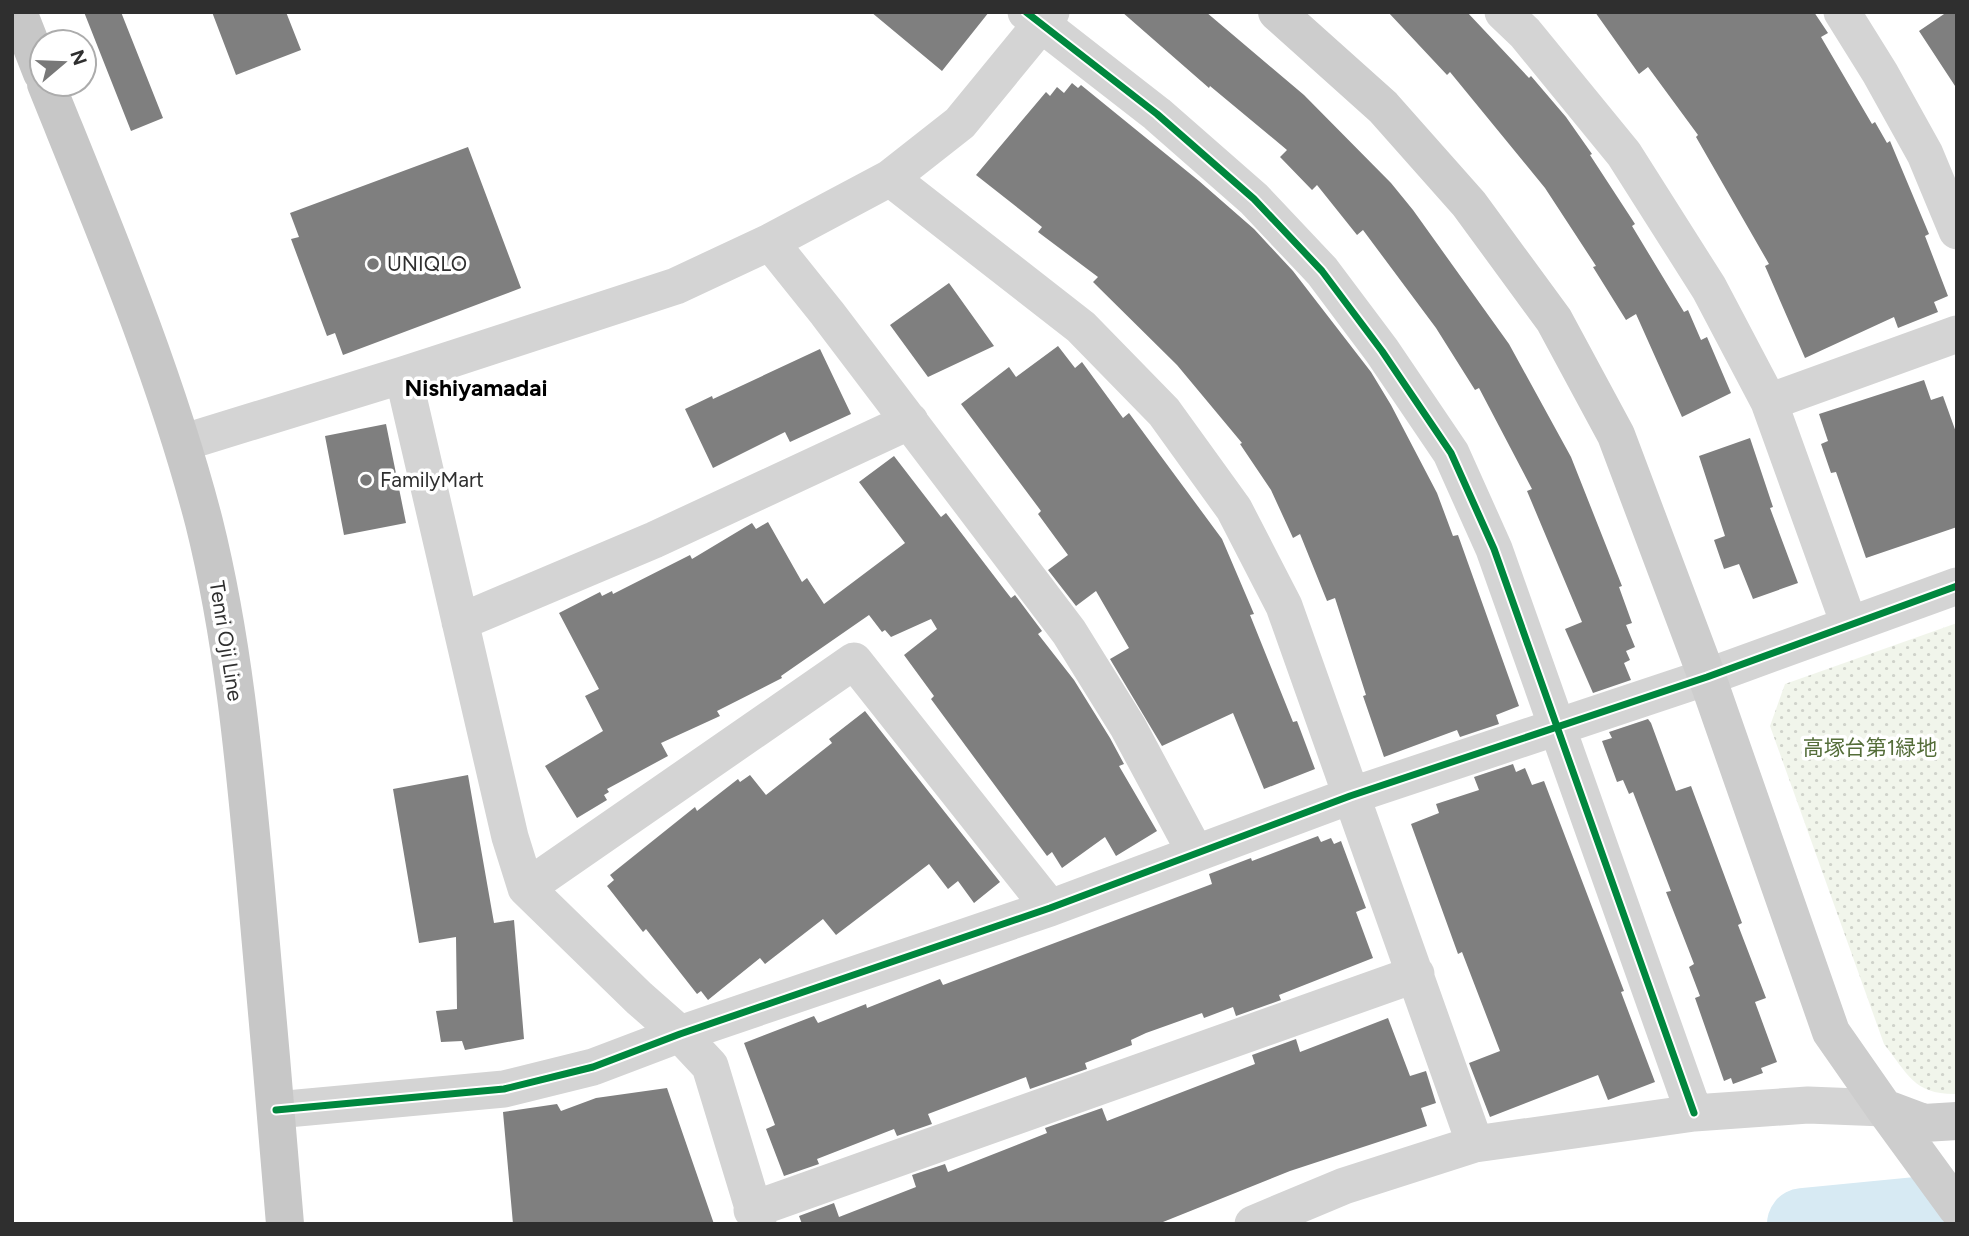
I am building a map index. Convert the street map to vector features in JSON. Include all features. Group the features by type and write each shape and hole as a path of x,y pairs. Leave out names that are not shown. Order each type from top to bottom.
{"main road":[{"path":"18,12 28,37"},
{"name":"Tenri Oji Line","path":"52,98 118,263 182,443 204,524 225,620 245,767 285,1224"}],"street":[{"path":"1277,12 1311,40 1391,117 1469,204 1554,320 1616,435 1707,677 1831,1032 1957,1208"},
{"path":"1503,12 1525,33 1624,154 1709,288 1769,402 1849,624"},
{"path":"1842,12 1925,154 1957,231"},
{"path":"182,443 676,285 769,242 890,178 960,123 1039,16 1254,199 1322,271 1382,351 1451,453 1494,549 1694,1113"},
{"path":"890,178 1081,327 1164,412 1234,509 1284,606 1475,1144"},
{"path":"769,242 910,421 1069,632 1128,727 1195,852"},
{"path":"1769,402 1957,334"},
{"path":"403,374 510,837 526,888 680,1034 710,1066 755,1217 1416,974"},
{"path":"460,622 654,540 910,421"},
{"path":"276,1110 504,1089 593,1067 680,1034 1050,908 1350,796 1707,677 1957,586"},
{"path":"526,888 854,661 1050,908"},
{"path":"1253,1224 1343,1186 1475,1144 1694,1113 1808,1105 1884,1108 1924,1124 1957,1121"}],"green space":[{"name":"高塚台第1緑地","path":"1957,623 1957,1094 1921,1087 1906,1073 1884,1044 1770,726 1785,684"}],"building":[{"path":"84,12 121,12 163,118 131,131 98,47 98,28 90,28"},
{"path":"212,12 286,12 301,50 236,75"},
{"path":"871,12 989,12 942,71"},
{"path":"1122,12 1206,12 1304,95 1391,183 1413,210 1509,344 1571,457 1622,586 1619,587 1632,623 1626,625 1635,647 1626,651 1630,660 1624,663 1631,680 1593,693 1565,629 1582,622 1527,491 1532,489 1479,388 1475,390 1436,328 1363,230 1357,235 1317,185 1312,190 1280,157 1287,150 1210,86 1209,88"},
{"path":"1388,12 1467,12 1529,78 1531,76 1566,117 1592,154 1590,155 1635,224 1632,226 1684,312 1688,310 1701,340 1707,337 1731,393 1682,417 1636,314 1626,320 1593,267 1596,266 1545,188 1450,72 1447,75"},
{"path":"1595,12 1814,12 1828,33 1821,37 1872,124 1875,122 1887,143 1890,141 1929,234 1925,236 1948,296 1934,302 1938,312 1898,328 1894,317 1805,358 1765,266 1769,264 1696,137 1698,135 1648,67 1639,74"},
{"path":"1947,12 1957,12 1957,89 1919,31"},
{"path":"1072,83 1078,88 1081,85 1254,229 1293,271 1371,372 1437,493 1453,536 1458,535 1519,706 1496,715 1499,724 1460,737 1457,730 1384,757 1363,696 1366,695 1335,598 1327,601 1300,534 1293,538 1271,490 1240,444 1242,443 1177,365 1093,282 1098,277 1038,232 1042,227 976,175 1046,92 1050,96 1057,87 1064,93"},
{"path":"468,147 521,288 343,355 335,333 327,336 291,239 299,237 290,213"},
{"path":"949,283 994,346 928,377 890,325"},
{"path":"1058,346 1075,368 1082,362 1123,418 1129,413 1222,539 1254,614 1250,615 1293,722 1297,721 1315,769 1264,789 1233,713 1162,746 1110,659 1129,648 1096,591 1076,606 1048,570 1068,555 1038,514 1041,511 961,404 1009,367 1016,377"},
{"path":"820,349 851,414 790,442 785,432 713,468 685,409 712,396 713,399"},
{"path":"1924,380 1931,400 1943,396 1957,435 1957,527 1866,558 1836,472 1831,473 1821,444 1828,441 1819,414"},
{"name":"FamilyMart","path":"386,424 406,523 344,535 325,436"},
{"path":"1750,438 1773,507 1770,508 1798,583 1753,599 1739,564 1724,569 1714,540 1725,536 1699,456"},
{"path":"894,456 941,517 946,513 1011,598 1015,595 1042,631 1038,634 1074,680 1110,738 1124,764 1119,766 1157,831 1116,856 1105,837 1062,868 1052,852 1047,856 931,699 934,696 904,655 937,629 931,619 891,637 885,630 882,632 869,615 781,676 782,678 717,711 720,716 661,743 668,756 607,789 609,792 604,795 607,800 577,818 545,766 603,731 585,696 599,689 559,613 600,592 602,596 612,591 613,594 690,555 692,559 752,523 756,529 768,522 802,582 807,578 824,604 905,543 859,482"},
{"path":"865,711 1000,882 974,903 958,881 948,889 929,864 836,935 823,919 765,964 760,958 708,1000 701,991 697,994 646,929 643,932 607,886 614,880 610,875 695,807 697,811 738,779 740,782 750,775 766,795 832,743 829,739"},
{"path":"1648,719 1676,791 1691,786 1742,923 1738,925 1766,998 1755,1002 1777,1062 1761,1068 1763,1073 1733,1084 1731,1078 1724,1081 1695,998 1700,996 1689,967 1694,964 1666,892 1671,891 1633,792 1629,794 1623,780 1617,782 1602,741 1612,738 1609,732"},
{"path":"1513,764 1516,772 1525,768 1532,785 1544,781 1624,991 1621,992 1655,1082 1608,1100 1598,1075 1490,1117 1469,1063 1500,1051 1462,952 1458,954 1411,824 1439,813 1436,804 1479,790 1474,777"},
{"path":"468,775 494,923 514,920 524,1039 465,1050 462,1041 441,1042 436,1011 457,1009 456,937 419,943 393,789"},
{"path":"1318,836 1321,842 1331,838 1334,844 1341,841 1366,908 1356,912 1373,958 1279,995 1281,1000 1236,1016 1233,1007 1204,1018 1202,1013 1146,1033 1131,1040 1132,1045 1085,1063 1087,1069 1030,1089 1026,1077 928,1114 932,1124 897,1136 894,1129 817,1159 819,1164 784,1176 766,1129 775,1125 744,1043 814,1016 818,1023 866,1004 867,1008 940,979 943,985 1212,884 1209,874"},
{"path":"1388,1018 1410,1076 1426,1071 1436,1103 1421,1108 1427,1126 1290,1171 1158,1224 802,1224 799,1216 834,1203 839,1217 916,1187 912,1175 945,1164 948,1172 1047,1133 1045,1128 1102,1108 1107,1121 1255,1064 1252,1055 1296,1039 1300,1052"},
{"path":"667,1088 714,1224 513,1224 503,1112 557,1104 561,1111 596,1098"}],"waterway":[{"path":"1803,1224 1957,1209"}],"cycle path":[{"path":"1026,12 1157,114 1254,199 1322,271 1382,351 1451,453 1494,549 1694,1113"},
{"path":"276,1110 504,1089 593,1067 680,1034 1050,908 1350,796 1707,677 1957,586"}],"place":[{"name":"UNIQLO","path":"373,264"},
{"name":"FamilyMart","path":"366,480"}],"district":[{"name":"Nishiyamadai","path":"476,388"}]}
